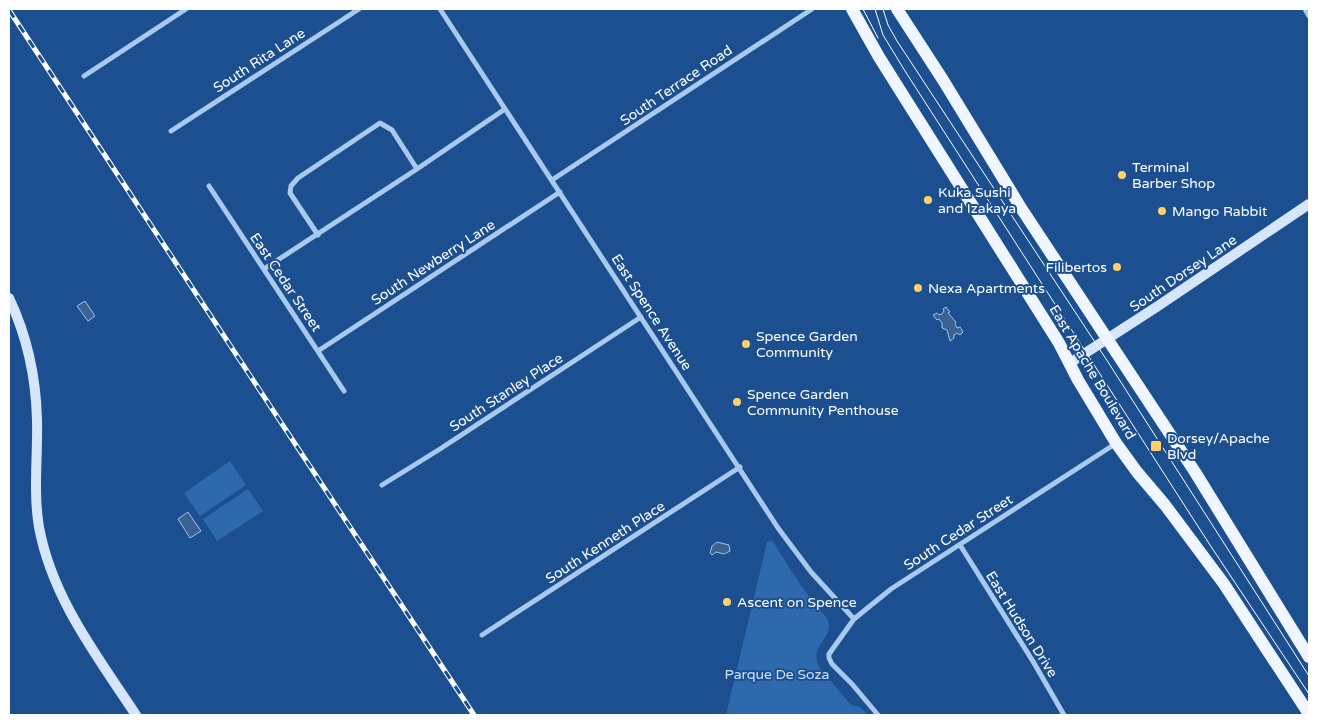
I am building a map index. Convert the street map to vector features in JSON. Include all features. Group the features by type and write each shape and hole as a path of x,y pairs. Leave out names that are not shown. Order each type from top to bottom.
{"main road":[{"name":"East Apache Boulevard","path":"852,9 879,57 992,234 1070,363 1087,396 1116,444 1165,505 1224,584 1309,714"},
{"name":"East Apache Boulevard","path":"897,9 1021,208 1195,472 1309,657"}],"street":[{"path":"84,76 186,9"},
{"name":"South Rita Lane","path":"171,131 359,9"},
{"name":"East Spence Avenue","path":"440,9 794,551 810,572 854,619"},
{"name":"South Terrace Road","path":"552,180 812,9"},
{"path":"1305,9 1309,16"},
{"path":"264,270 505,109"},
{"path":"318,235 290,193 290,186 298,178 380,123 392,130 417,169"},
{"name":"East Cedar Street","path":"209,186 344,391"},
{"name":"South Newberry Lane","path":"318,351 560,192"},
{"name":"South Dorsey Lane","path":"1070,363 1309,204"},
{"path":"9,298 24,333 35,387 37,508 44,547 53,575 73,619 136,715"},
{"name":"South Stanley Place","path":"382,485 642,317"},
{"name":"South Cedar Street","path":"878,715 832,664 829,658 854,619 891,589 1116,444"},
{"name":"South Kenneth Place","path":"482,635 740,467"},
{"name":"East Hudson Drive","path":"960,545 1034,663 1064,715"}],"green space":[{"path":"230,461 246,485 200,516 184,493"},
{"path":"248,489 263,511 217,541 203,519"},
{"name":"Parque De Soza","path":"772,540 798,581 828,621 828,630 816,654 819,667 851,705 860,707 868,715 726,715 767,542"}],"shaded area":[{"path":"85,301 95,316 88,321 77,306"},
{"path":"946,307 950,312 948,313 956,322 957,328 960,327 963,332 960,335 957,333 954,335 954,338 950,341 947,330 942,328 942,323 933,315 937,313 939,315 942,314 943,309"},
{"path":"188,512 201,531 190,538 178,519"},
{"path":"717,542 729,545 730,551 724,554 716,552 712,555 710,553 712,546"}],"tram line":[{"path":"863,9 878,38"},
{"path":"875,9 883,35 905,71 1210,545 1309,694"},
{"path":"883,9 888,25 897,41 1108,362 1309,676"}],"railway":[{"path":"9,10 474,715"}],"place":[{"name":"Terminal Barber Shop","path":"1122,175"},
{"name":"Kuka Sushi and Izakaya","path":"928,200"},
{"name":"Mango Rabbit","path":"1162,211"},
{"name":"Filibertos","path":"1117,267"},
{"name":"Nexa Apartments","path":"918,288"},
{"name":"Spence Garden Community","path":"746,344"},
{"name":"Spence Garden Community Penthouse","path":"737,402"},
{"name":"Dorsey/Apache Blvd","path":"1156,446"},
{"name":"Ascent on Spence","path":"727,602"}]}
